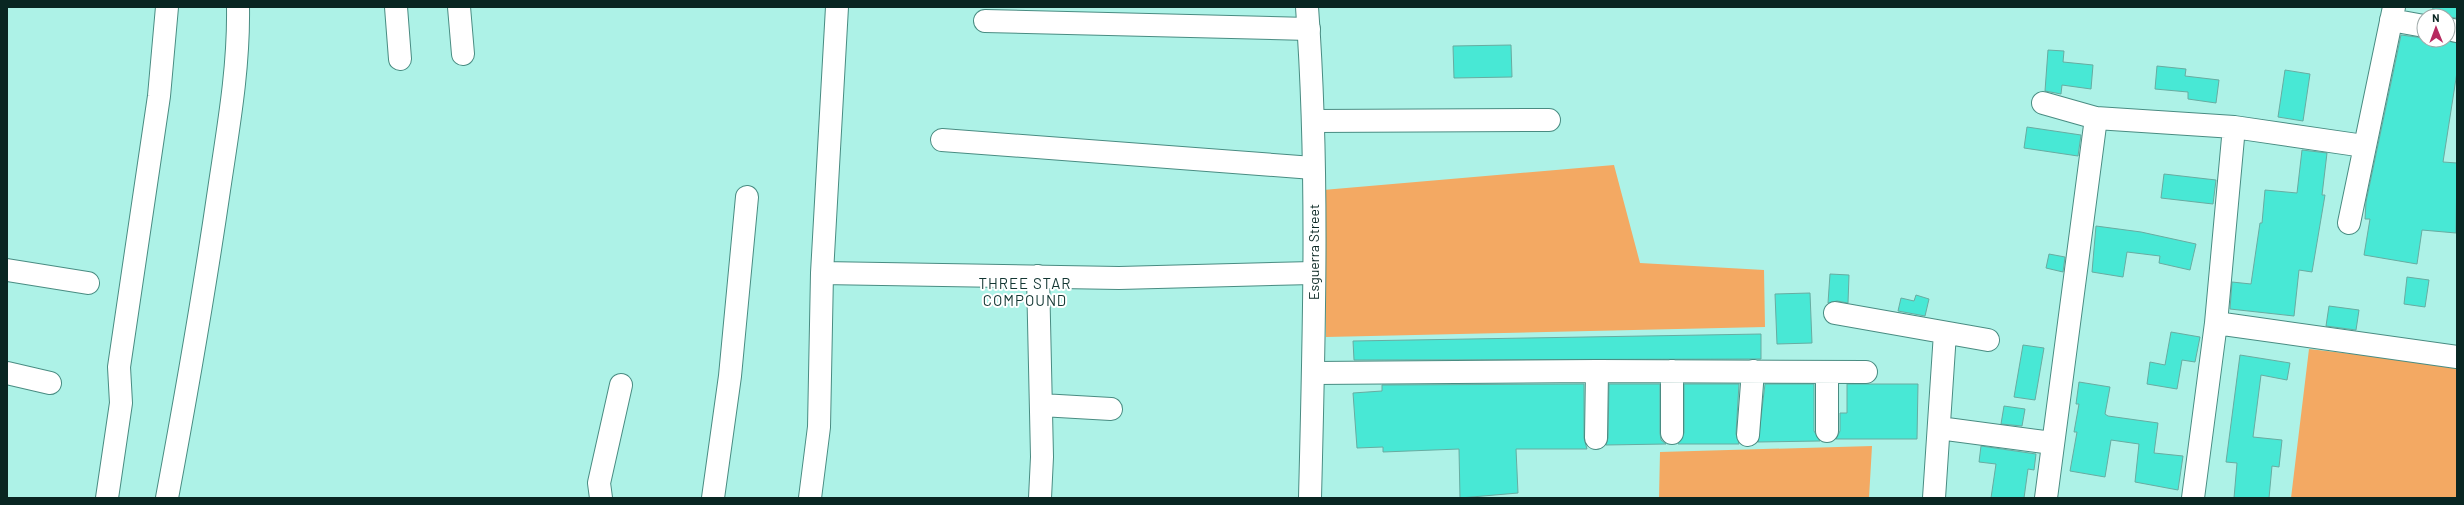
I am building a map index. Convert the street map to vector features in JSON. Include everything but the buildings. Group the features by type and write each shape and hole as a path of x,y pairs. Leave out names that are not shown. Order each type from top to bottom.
{"street":[{"path":"107,498 121,403 119,367 159,96 167,7"},
{"path":"167,498 205,286 234,88 238,48 238,7"},
{"path":"396,7 400,59"},
{"path":"459,7 463,54"},
{"path":"810,498 819,427 822,273 837,7"},
{"name":"Esguerra Street","path":"1307,7 1314,121 1313,373 1310,498"},
{"path":"2349,223 2392,14 2416,23"},
{"path":"985,21 1309,29"},
{"path":"2043,103 2096,118 2234,127 2364,146"},
{"path":"2046,498 2052,443 2096,118"},
{"path":"1314,121 1549,120"},
{"path":"2193,498 2216,323 2234,127"},
{"path":"942,140 1313,168"},
{"path":"713,498 730,376 747,197"},
{"path":"7,270 88,283"},
{"path":"822,273 1119,278 1313,273"},
{"path":"1038,276 1042,458 1040,498"},
{"path":"1835,313 1988,340"},
{"path":"2216,323 2457,357"},
{"path":"1934,498 1945,333"},
{"path":"1313,373 1597,370 1866,372"},
{"path":"1596,438 1597,370"},
{"path":"1672,371 1672,433"},
{"path":"1748,435 1753,371"},
{"path":"1827,372 1827,431"},
{"path":"7,373 50,383"},
{"path":"601,498 599,483 621,385"},
{"path":"1041,405 1111,409"},
{"path":"1939,428 2052,443"}],"shaded area":[{"path":"1614,165 1640,263 1764,270 1765,327 1326,337 1323,190"},
{"path":"2309,349 2457,366 2457,498 2291,498"},
{"path":"1872,446 1869,498 1659,498 1660,452"}],"district":[{"name":"THREE STAR COMPOUND","path":"1025,292"}]}
